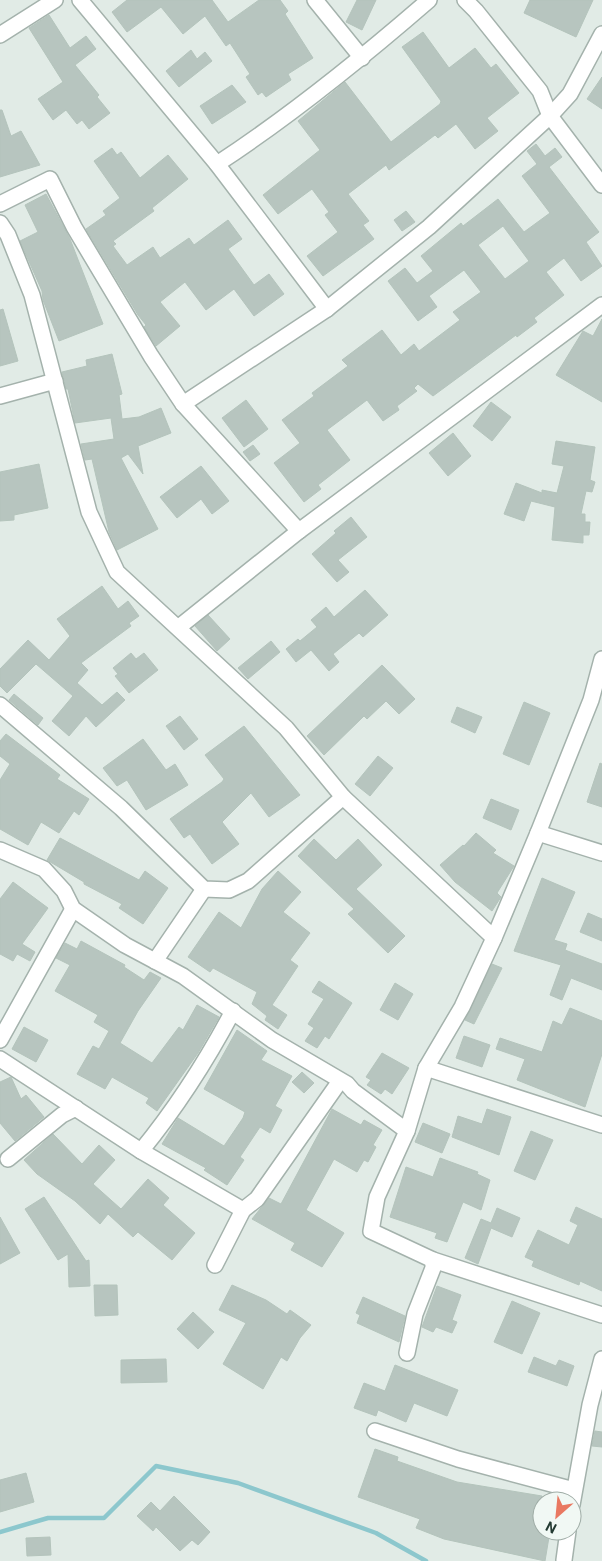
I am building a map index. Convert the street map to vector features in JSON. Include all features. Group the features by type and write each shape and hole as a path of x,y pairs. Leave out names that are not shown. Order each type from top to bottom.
{"street":[{"path":"0,35 55,0"},
{"path":"80,0 217,164 327,309"},
{"path":"315,0 362,58"},
{"path":"217,164 263,134 362,58 429,0"},
{"path":"465,0 540,91 550,116 602,185"},
{"path":"183,404 327,309 429,227 550,116 570,94 602,34"},
{"path":"0,204 50,179 74,227 151,356 183,404 299,531"},
{"path":"0,222 8,235 32,295 89,512 117,572 179,627 286,728 343,797 494,938"},
{"path":"179,627 299,531 602,305"},
{"path":"0,396 55,381"},
{"path":"602,659 591,700 494,938 462,1007 426,1068 406,1131 377,1197 371,1231 433,1260 602,1315"},
{"path":"0,705 122,808 204,889 229,890 248,881 343,797"},
{"path":"538,834 602,853"},
{"path":"0,850 44,869 64,891 73,909 125,945 183,976 272,1040 347,1084 353,1091 406,1131"},
{"path":"155,961 204,889"},
{"path":"0,1040 73,909"},
{"path":"141,1151 186,1090 213,1049 234,1011"},
{"path":"0,1059 141,1151 243,1210"},
{"path":"426,1068 601,1122"},
{"path":"215,1265 243,1210 257,1198 340,1081"},
{"path":"8,1159 62,1115 76,1108"},
{"path":"407,1353 415,1314 433,1268 433,1260"},
{"path":"574,1491 590,1405 602,1359"},
{"path":"375,1431 555,1491"},
{"path":"564,1560 567,1541"}],"building":[{"path":"127,0 212,0 228,22 259,0 280,0 288,11 285,14 313,58 288,74 291,80 266,97 262,92 258,95 246,77 250,74 230,43 226,46 205,16 183,34 161,7 127,32 112,12"},
{"path":"357,0 376,0 362,30 346,22"},
{"path":"530,0 593,0 576,37 524,13"},
{"path":"49,15 70,48 86,36 96,49 75,65 99,95 97,97 110,113 89,129 82,120 77,124 66,110 53,120 38,99 63,82 29,28"},
{"path":"423,32 449,68 475,48 491,68 496,64 519,93 487,118 498,131 475,149 456,124 438,138 435,135 389,170 386,165 348,194 369,221 363,225 374,239 323,276 307,256 338,232 325,215 329,212 312,189 278,214 263,195 320,150 298,121 345,82 391,142 440,104 441,101 402,47"},
{"path":"191,50 197,59 205,52 212,61 179,87 166,71"},
{"path":"602,77 602,109 587,99"},
{"path":"232,85 246,102 212,124 200,106"},
{"path":"0,110 2,110 11,136 21,131 40,165 0,177"},
{"path":"536,144 545,156 555,148 562,157 549,167 599,232 586,242 602,266 581,281 564,258 546,272 564,295 534,318 537,322 517,337 516,335 433,396 418,384 414,388 417,391 397,406 399,410 383,421 367,400 327,430 350,460 318,485 321,489 304,502 274,463 300,443 282,420 314,396 312,393 348,366 342,360 382,330 401,355 414,344 419,351 460,320 453,312 481,292 464,270 429,296 437,307 418,321 388,281 405,268 417,283 433,271 421,256 461,223 463,226 498,199 524,232 550,213 522,176 537,164 527,151","holes":["503,226 529,261 505,279 478,245"]},
{"path":"112,148 117,155 121,152 140,178 168,155 188,179 152,208 154,211 113,241 116,244 113,246 127,265 153,247 160,258 189,238 194,245 228,220 242,239 228,249 254,285 269,274 284,294 254,316 234,289 206,310 185,282 160,302 180,326 156,346 144,327 146,325 86,229 106,215 103,211 120,198 94,161"},
{"path":"46,194 70,239 103,324 59,341 43,300 42,291 20,241 38,232 25,205"},
{"path":"406,211 415,222 402,231 394,220"},
{"path":"3,309 18,361 0,366 0,310"},
{"path":"602,319 602,402 556,375 583,331 593,336"},
{"path":"112,354 122,394 119,395 122,419 139,417 161,408 171,433 138,446 143,474 128,454 121,458 158,529 117,550 109,532 92,459 85,460 81,444 114,439 111,418 75,423 68,389 66,389 62,372 87,366 86,360"},
{"path":"246,400 268,429 244,447 222,418"},
{"path":"491,402 511,417 492,441 473,426"},
{"path":"453,433 471,456 448,476 429,453"},
{"path":"556,441 595,447 590,480 595,482 592,492 586,491 581,514 585,514 585,522 590,522 589,535 583,535 583,543 552,540 555,507 531,501 524,521 504,514 516,483 542,493 542,490 557,493 564,466 552,464"},
{"path":"253,445 260,454 250,461 243,452"},
{"path":"39,464 48,508 14,515 14,520 0,521 0,472"},
{"path":"201,466 229,501 212,514 201,499 177,518 160,497"},
{"path":"351,517 367,537 338,560 349,572 337,582 312,554 336,533 334,531"},
{"path":"102,586 118,609 128,601 139,616 129,623 131,626 81,663 88,670 77,683 102,705 117,692 125,700 96,727 86,716 69,736 52,721 73,696 36,664 7,693 0,686 0,669 28,640 49,660 70,636 57,619"},
{"path":"365,590 388,615 363,637 359,633 333,654 339,662 329,671 311,650 296,662 286,649 298,639 300,641 317,627 311,620 326,607 334,617"},
{"path":"208,615 230,639 217,651 195,626"},
{"path":"271,641 280,652 248,679 238,668"},
{"path":"131,653 136,659 144,653 158,670 129,693 115,676 118,674 113,668"},
{"path":"382,665 415,699 399,714 386,701 367,719 364,716 324,755 307,736"},
{"path":"14,694 43,718 38,725 9,700"},
{"path":"524,702 550,713 529,765 503,754"},
{"path":"457,707 482,717 475,733 451,722"},
{"path":"180,716 198,739 184,750 166,726"},
{"path":"244,726 300,795 269,817 251,793 222,822 239,844 212,864 190,834 184,838 170,819 222,782 224,779 205,755"},
{"path":"6,734 60,775 57,779 89,799 79,815 74,811 59,833 41,822 28,845 0,829 0,780 10,764 0,756 0,741"},
{"path":"143,739 166,770 175,764 188,785 146,810 127,780 117,786 103,768"},
{"path":"378,756 393,768 370,796 355,784"},
{"path":"600,763 602,764 602,807 587,802"},
{"path":"491,799 519,810 511,830 483,818"},
{"path":"476,833 496,850 493,853 514,866 497,893 501,897 492,911 455,882 440,865 464,846"},
{"path":"60,838 139,880 145,871 168,888 143,924 119,908 122,904 84,884 84,882 47,860"},
{"path":"314,839 336,860 358,839 382,865 356,889 405,936 388,953 348,914 354,909 298,856"},
{"path":"278,871 301,892 283,912 310,933 290,960 298,966 272,1005 287,1015 278,1029 265,1020 267,1016 252,1004 257,992 213,968 210,972 188,957 219,912 241,928 262,889"},
{"path":"542,878 575,892 554,940 567,944 565,950 602,964 602,990 571,978 562,1000 550,995 561,965 514,951"},
{"path":"13,882 48,908 22,944 35,952 30,961 17,954 13,961 0,954 0,899"},
{"path":"588,913 602,919 602,941 580,932"},
{"path":"81,941 125,965 124,967 144,980 150,972 161,978 138,1011 120,1043 152,1063 179,1027 183,1030 197,1005 219,1017 198,1053 157,1111 146,1103 149,1098 112,1077 105,1089 77,1074 93,1046 99,1049 109,1031 94,1022 98,1015 55,991 70,965 56,958 65,943 77,949"},
{"path":"492,964 502,968 474,1024 465,1020"},
{"path":"319,981 352,1003 329,1039 325,1036 317,1048 305,1041 314,1028 308,1024 324,999 312,992"},
{"path":"395,983 413,994 398,1020 380,1010"},
{"path":"570,1008 602,1021 602,1054 585,1107 517,1080 525,1059 496,1049 500,1038 542,1052 553,1021 562,1025"},
{"path":"24,1027 48,1040 36,1062 12,1049"},
{"path":"237,1030 267,1051 261,1060 292,1076 275,1106 282,1110 270,1133 260,1127 240,1157 244,1160 227,1185 204,1170 206,1168 162,1144 178,1118 224,1146 243,1118 245,1112 204,1089"},
{"path":"464,1036 490,1045 482,1067 456,1058"},
{"path":"382,1053 409,1068 392,1094 385,1089 381,1094 367,1085 371,1080 366,1077"},
{"path":"302,1072 314,1083 304,1093 292,1082"},
{"path":"11,1077 21,1099 26,1095 44,1117 15,1141 0,1123 0,1082"},
{"path":"332,1109 361,1125 364,1120 382,1130 373,1145 376,1147 368,1162 364,1160 357,1172 334,1159 306,1210 344,1233 322,1267 291,1250 295,1243 252,1219 269,1198 281,1204"},
{"path":"487,1109 511,1117 499,1155 452,1137 458,1116 482,1124"},
{"path":"423,1123 450,1134 442,1153 415,1142"},
{"path":"531,1131 553,1140 535,1180 514,1171"},
{"path":"53,1134 82,1164 99,1145 115,1160 93,1184 121,1209 148,1179 169,1198 163,1205 195,1233 172,1260 138,1232 133,1237 108,1214 100,1224 75,1201 37,1174 24,1160"},
{"path":"440,1158 478,1172 477,1174 490,1180 481,1210 463,1202 447,1242 435,1238 437,1233 390,1217 406,1167 433,1177"},
{"path":"44,1197 86,1261 89,1260 90,1286 69,1287 68,1254 58,1260 25,1209"},
{"path":"576,1207 602,1219 602,1291 580,1281 579,1285 532,1266 534,1261 525,1257 538,1230 569,1245 578,1225 570,1221"},
{"path":"497,1208 520,1218 512,1237 491,1228 478,1264 465,1258 481,1219 491,1223"},
{"path":"0,1217 20,1253 0,1264"},
{"path":"94,1285 117,1285 118,1315 95,1316"},
{"path":"232,1285 266,1300 287,1314 290,1310 311,1325 300,1338 287,1361 281,1357 263,1389 223,1364 246,1323 219,1310"},
{"path":"437,1286 461,1295 452,1320 457,1322 452,1333 436,1327 433,1332 422,1327"},
{"path":"363,1297 405,1316 399,1342 357,1323 360,1315 356,1313"},
{"path":"512,1301 540,1313 522,1354 494,1342"},
{"path":"193,1312 214,1332 198,1349 177,1329"},
{"path":"534,1357 556,1366 559,1360 574,1366 567,1386 528,1372"},
{"path":"166,1359 167,1382 121,1383 121,1360"},
{"path":"395,1365 458,1390 447,1416 414,1403 406,1422 378,1410 376,1416 354,1408 364,1383 385,1391"},
{"path":"595,1431 602,1432 602,1447 592,1446"},
{"path":"375,1449 398,1457 397,1461 457,1482 532,1494 532,1541 548,1541 545,1561 444,1539 416,1528 420,1519 358,1497"},
{"path":"26,1473 34,1502 0,1512 0,1480"},
{"path":"174,1496 210,1532 198,1545 192,1540 180,1551 156,1527 153,1531 137,1516 151,1502 160,1511"},
{"path":"50,1537 51,1555 27,1556 26,1538"}],"waterway":[{"path":"0,1532 48,1518 104,1518 156,1466 238,1483 376,1533 426,1561"}]}
